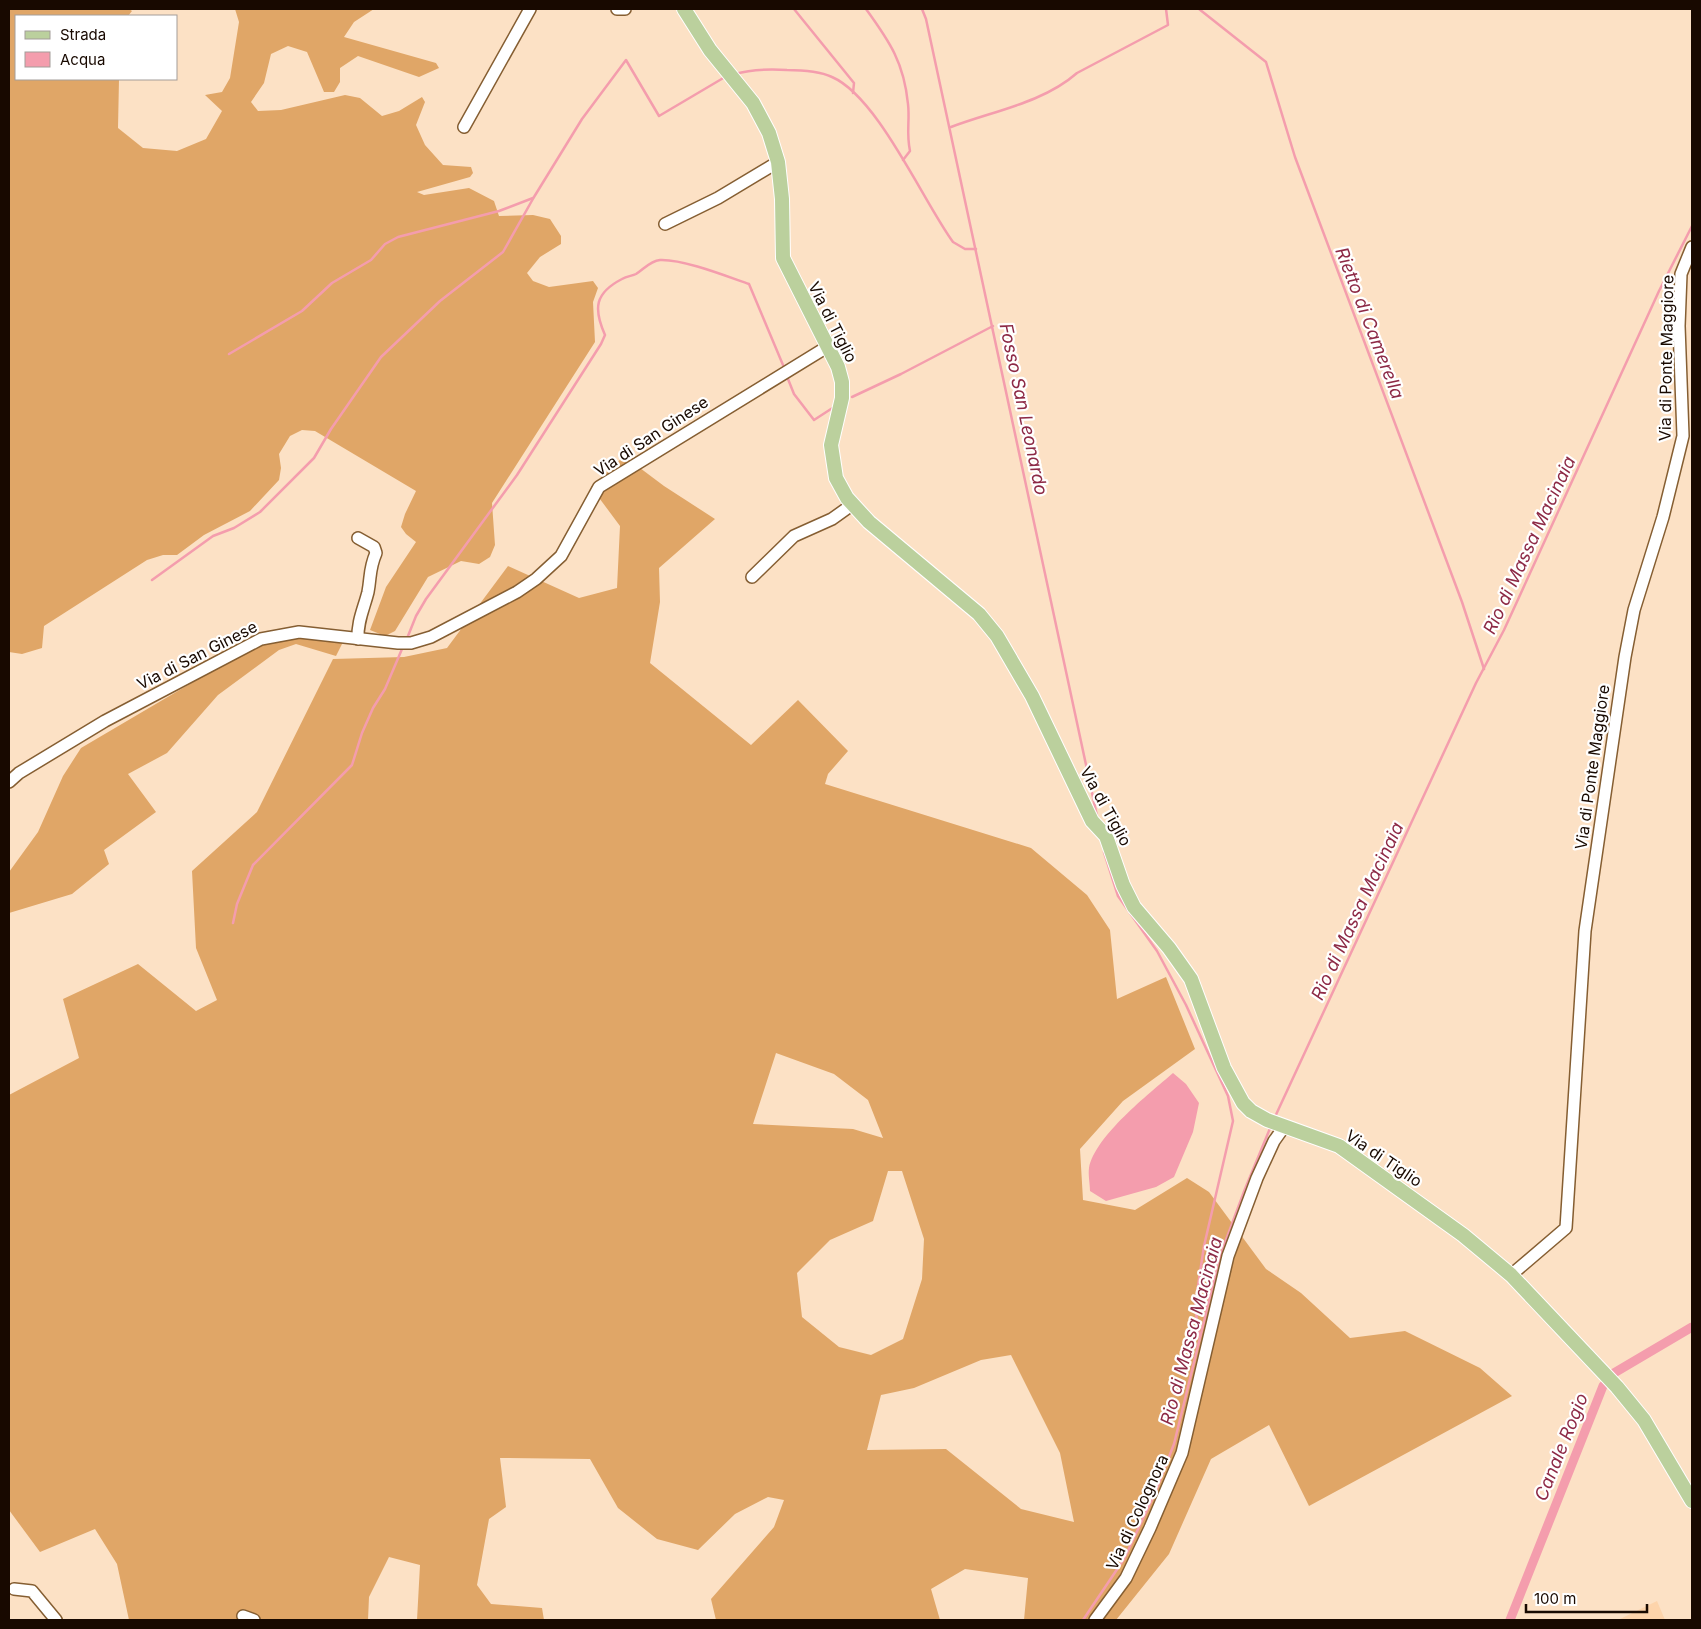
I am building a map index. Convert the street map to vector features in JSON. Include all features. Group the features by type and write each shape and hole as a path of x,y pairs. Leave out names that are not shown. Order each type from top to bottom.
{"main road":[{"name":"Via di Tiglio","path":"684,9 710,50 753,104 769,133 778,162 782,199 783,258 838,367 842,382 842,398 831,445 832,462 836,478 853,504 869,522 979,614 997,636 1032,696 1092,822 1106,836 1123,885 1134,907 1169,948 1191,979 1232,1087 1251,1111 1277,1124 1339,1146 1463,1235 1511,1275 1617,1387 1644,1420 1692,1501"}],"street":[{"path":"464,127 530,9"},
{"path":"617,9 625,9"},
{"path":"665,224 718,198 778,162"},
{"name":"Via di Ponte Maggiore","path":"1511,1275 1566,1228 1585,931 1625,657 1634,610 1663,517 1683,436 1679,326 1681,274 1692,247"},
{"name":"Via di San Ginese","path":"9,782 19,773 105,722 261,639 299,632 398,643 421,640 437,634 517,592 536,579 561,556 599,487 827,347"},
{"path":"752,577 794,536 832,520 853,504"},
{"path":"358,538 374,546 376,553 369,569 370,579 359,621 358,639"},
{"name":"Via di Colognora","path":"1095,1620 1126,1578 1182,1453 1228,1256 1257,1178 1274,1141 1277,1124"},
{"path":"14,1589 32,1591 56,1620"}],"shaded area":[{"path":"9,9 129,9 132,11 129,15 15,15 15,80 119,80 118,128 143,148 177,151 206,139 222,111 205,95 222,92 230,78 239,22 235,9 374,9 354,22 344,37 436,63 439,68 419,77 358,56 340,68 340,82 334,92 324,92 307,52 288,46 271,54 264,83 251,102 258,111 281,110 345,95 360,98 382,116 399,111 422,97 425,102 416,125 425,145 443,165 471,167 473,173 470,177 417,192 424,195 469,188 494,201 499,216 533,215 550,219 561,236 561,244 540,257 527,273 533,281 549,287 593,281 598,288 593,302 595,342 492,503 495,545 490,557 479,564 461,561 428,577 395,631 385,636 370,630 386,587 416,542 401,527 416,491 315,431 302,430 290,436 279,454 281,468 279,480 250,511 204,535 177,555 163,555 147,560 44,626 42,648 22,654 9,652"},
{"path":"624,456 664,486 715,519 659,568 660,602 650,663 751,745 798,700 848,751 828,774 825,784 1031,848 1087,895 1110,930 1117,999 1166,977 1195,1049 1123,1101 1080,1149 1083,1200 1135,1210 1187,1178 1209,1192 1266,1269 1301,1293 1350,1338 1405,1331 1480,1368 1512,1396 1309,1506 1269,1425 1211,1459 1169,1554 1116,1620 1024,1620 1028,1578 965,1569 931,1589 940,1620 716,1620 711,1599 774,1527 784,1500 768,1497 735,1514 698,1550 657,1539 618,1508 590,1459 500,1458 506,1507 489,1519 477,1585 491,1604 542,1608 544,1620 417,1620 420,1565 389,1557 369,1597 368,1620 129,1620 117,1564 95,1529 40,1552 9,1510 9,1095 79,1058 63,999 138,964 196,1011 217,1000 196,948 192,871 257,812 333,659 404,657 447,648 508,566 579,598 617,588 620,526 591,487","holes":["776,1053 834,1074 868,1100 883,1138 853,1129 753,1124","888,1171 902,1171 924,1239 922,1279 903,1339 871,1355 839,1347 802,1317 797,1273 830,1240 873,1221","1011,1355 1060,1453 1074,1522 1021,1509 946,1449 867,1450 881,1395 914,1388 981,1360"]},
{"path":"290,635 344,640 336,656 296,644 279,650 218,695 167,753 128,774 156,812 104,850 109,864 72,894 9,913 9,872 38,832 63,776 81,748 263,641"},
{"path":"1657,1601 1665,1620 1618,1620"}],"water":[{"path":"1173,1073 1186,1084 1199,1103 1193,1132 1174,1177 1156,1187 1106,1201 1090,1191 1089,1168 1093,1156 1101,1143 1124,1116"}],"waterway":[{"path":"794,9 854,83 853,93"},
{"path":"866,9 889,43 903,76 908,104 910,151 903,160"},
{"name":"Fosso San Leonardo","path":"922,9 926,19 1097,816"},
{"path":"951,127 1049,92 1077,73 1168,25 1166,9"},
{"name":"Rietto di Camerella","path":"1199,9 1266,62 1295,157 1462,602 1484,669"},
{"path":"152,580 213,536 234,528 260,512 314,458 331,429 381,357 440,301 503,252 582,119 626,60 659,116 725,77"},
{"path":"735,74 768,70 810,71 832,77 849,88 866,105 883,127 953,242 965,249 976,249"},
{"path":"229,354 302,311 332,283 371,260 385,244 398,237 499,211 533,198"},
{"name":"Rio di Massa Macinaia","path":"1274,1119 1476,683 1504,630 1659,291 1692,226"},
{"path":"408,636 416,616 426,599 517,475 601,344 605,335 599,317 599,302 606,290 613,284 636,274 653,262 660,260 692,265 749,284 783,365"},
{"path":"852,397 993,326"},
{"path":"788,379 794,394 814,420 834,407"},
{"path":"233,923 237,904 253,865 352,765 362,733 373,708 385,689 402,649"},
{"name":"Fosso San Leonardo","path":"1104,852 1118,896 1157,951 1186,1005 1228,1096 1233,1121 1204,1246 1195,1306 1199,1335"},
{"name":"Rio di Massa Macinaia","path":"1083,1620 1124,1559 1155,1493 1174,1444 1220,1256 1271,1126"},
{"name":"Canale Rogio","path":"1510,1620 1603,1386 1614,1373 1692,1327"}]}
